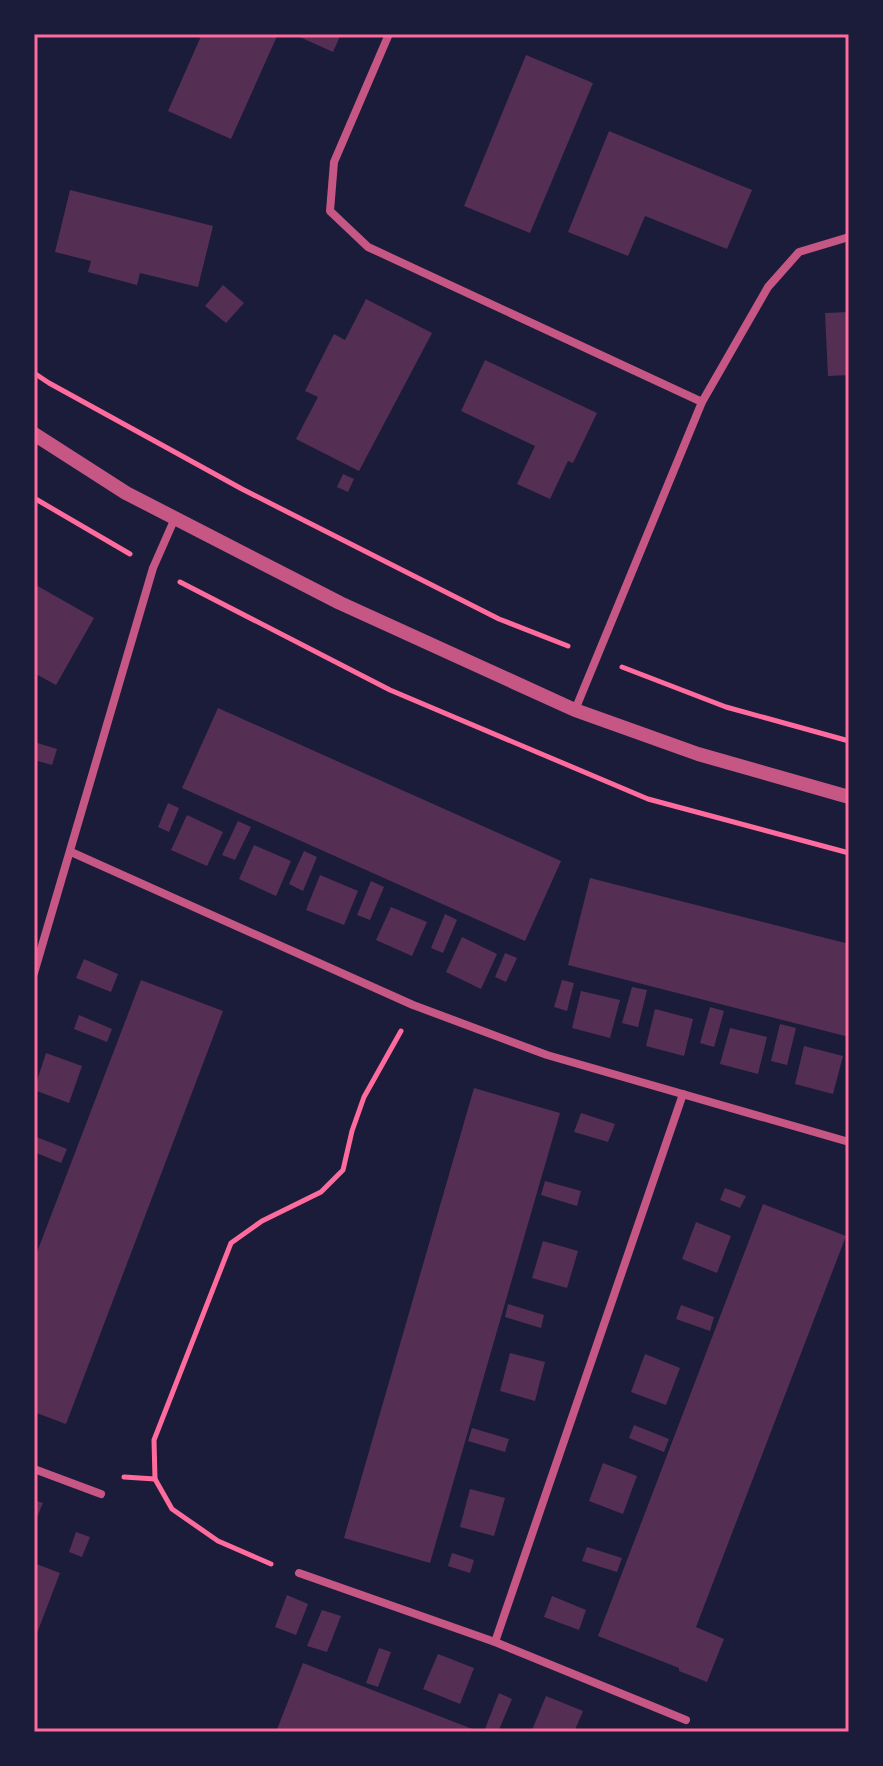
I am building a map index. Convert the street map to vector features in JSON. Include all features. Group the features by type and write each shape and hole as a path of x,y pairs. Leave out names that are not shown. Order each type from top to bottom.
{"street":[{"path":"389,34 334,162 330,211 368,247 702,402"},
{"path":"575,710 702,402 768,287 799,252 849,237"},
{"path":"34,434 126,493 340,603 575,710 698,754 849,797"},
{"path":"34,973 153,568 175,518"},
{"path":"71,852 413,1005 547,1055 849,1142"},
{"path":"495,1642 683,1094"},
{"path":"34,1469 101,1494"},
{"path":"299,1573 495,1642 686,1720"}],"path":[{"path":"34,373 242,489 485,612 726,707 849,741"},
{"path":"34,498 153,568 390,690 648,799 849,853"},
{"path":"299,1573 261,1562 218,1541 172,1509 155,1479 154,1440 231,1243 262,1221 321,1192 343,1170 364,1097 397,1041 413,1005"}],"building":[{"path":"202,34 278,34 231,139 168,111"},
{"path":"293,34 341,34 333,52"},
{"path":"526,55 593,83 530,233 464,206"},
{"path":"609,131 752,190 727,249 645,216 628,256 568,232"},
{"path":"70,190 213,226 198,287 140,273 137,285 88,272 91,261 55,252"},
{"path":"223,285 244,303 226,323 205,306"},
{"path":"366,299 432,333 359,471 296,439 318,397 305,391 334,334 345,340"},
{"path":"849,312 849,375 828,376 825,313"},
{"path":"485,360 597,413 573,463 568,461 550,499 517,484 535,446 461,411"},
{"path":"343,474 354,479 348,492 337,487"},
{"path":"34,584 94,618 56,685 34,673"},
{"path":"218,708 561,861 525,941 182,788"},
{"path":"34,742 57,749 52,765 34,760"},
{"path":"168,803 179,808 169,832 158,827"},
{"path":"187,815 223,832 207,866 171,850"},
{"path":"238,821 251,827 235,860 222,855"},
{"path":"254,845 291,861 276,896 239,879"},
{"path":"304,851 317,857 303,891 289,884"},
{"path":"320,875 358,891 344,925 306,910"},
{"path":"590,878 849,944 849,1037 568,965"},
{"path":"371,881 384,887 370,920 357,915"},
{"path":"391,907 427,922 412,956 376,940"},
{"path":"445,914 457,920 443,953 431,948"},
{"path":"462,937 497,954 481,989 446,972"},
{"path":"505,953 517,958 506,982 495,977"},
{"path":"84,959 118,974 111,992 76,978"},
{"path":"141,980 223,1011 66,1424 34,1412 34,1260"},
{"path":"562,980 574,983 567,1011 554,1007"},
{"path":"632,987 647,990 638,1027 622,1023"},
{"path":"581,991 620,1000 610,1038 572,1028"},
{"path":"710,1007 724,1011 714,1047 700,1043"},
{"path":"655,1009 693,1019 684,1056 646,1046"},
{"path":"79,1015 112,1029 107,1042 74,1029"},
{"path":"780,1024 796,1028 787,1065 771,1061"},
{"path":"730,1028 767,1037 758,1074 720,1064"},
{"path":"804,1046 843,1056 833,1094 795,1084"},
{"path":"46,1053 82,1066 69,1103 34,1090"},
{"path":"474,1088 560,1113 430,1563 344,1538"},
{"path":"581,1113 615,1124 608,1142 574,1132"},
{"path":"34,1136 67,1149 61,1163 34,1152"},
{"path":"545,1181 581,1191 577,1206 541,1195"},
{"path":"725,1188 746,1196 740,1208 720,1200"},
{"path":"763,1204 846,1236 696,1627 724,1639 707,1682 598,1636"},
{"path":"696,1222 731,1236 717,1273 682,1259"},
{"path":"543,1241 578,1251 567,1288 532,1278"},
{"path":"508,1304 544,1315 541,1328 505,1317"},
{"path":"681,1305 714,1317 710,1331 676,1319"},
{"path":"510,1353 545,1362 535,1401 500,1391"},
{"path":"645,1354 680,1368 666,1405 631,1392"},
{"path":"634,1425 669,1439 664,1452 629,1438"},
{"path":"472,1428 509,1439 505,1452 468,1441"},
{"path":"603,1463 637,1476 623,1514 589,1501"},
{"path":"470,1489 505,1498 494,1536 460,1527"},
{"path":"34,1500 43,1503 34,1524"},
{"path":"76,1532 90,1537 82,1557 69,1552"},
{"path":"587,1547 622,1558 617,1572 582,1561"},
{"path":"452,1553 474,1560 470,1573 448,1566"},
{"path":"34,1563 60,1573 34,1641"},
{"path":"287,1595 308,1604 296,1635 275,1627"},
{"path":"552,1596 586,1610 579,1630 544,1617"},
{"path":"322,1610 341,1616 327,1652 307,1646"},
{"path":"379,1648 391,1652 378,1687 366,1683"},
{"path":"438,1654 474,1668 460,1704 423,1689"},
{"path":"303,1663 480,1732 276,1732"},
{"path":"499,1693 512,1699 498,1732 493,1732 485,1729"},
{"path":"546,1696 583,1711 574,1732 532,1730"}]}
